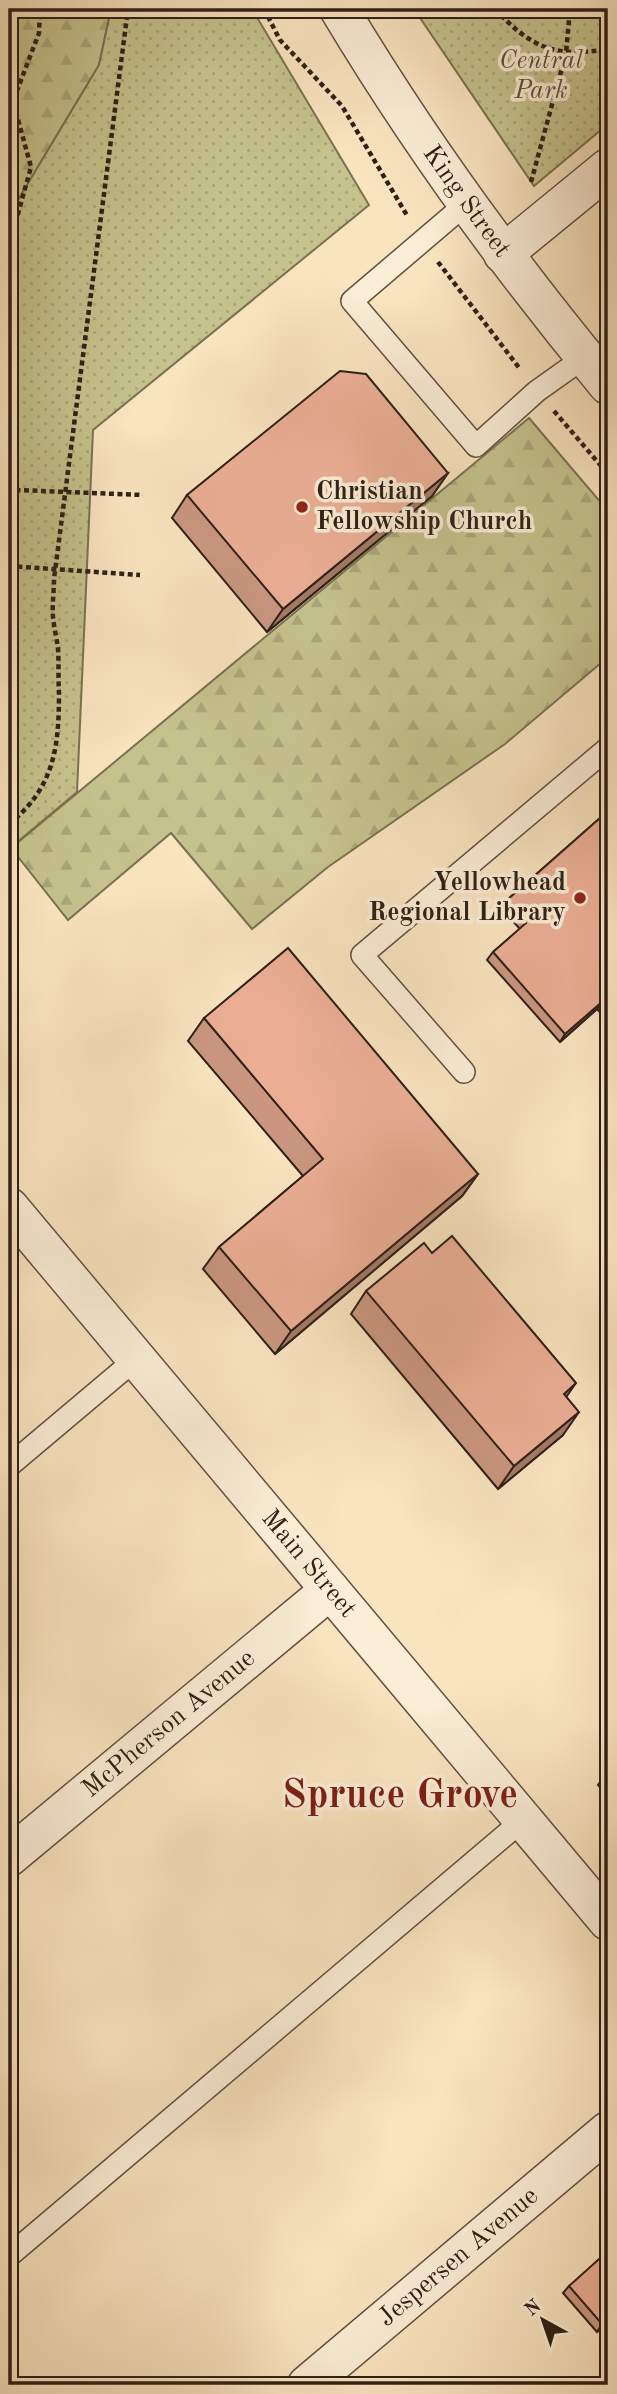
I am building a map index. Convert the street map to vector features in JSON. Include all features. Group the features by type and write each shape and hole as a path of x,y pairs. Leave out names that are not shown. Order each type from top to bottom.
{"street":[{"name":"King Street","path":"339,9 400,106 503,254 597,371"},
{"path":"503,254 608,168"},
{"name":"Main Street","path":"9,1207 608,1922"},
{"name":"McPherson Avenue","path":"9,1857 330,1590"},
{"name":"Jespersen Avenue","path":"307,2385 608,2130"}],"lane":[{"path":"467,203 352,301 476,446 537,391 597,371"},
{"path":"464,1072 362,955 608,748"},
{"path":"9,1466 136,1359"},
{"path":"9,2256 523,1819"}],"path":[{"path":"9,229 16,221 31,167 16,112 15,96 39,33 40,9"},
{"path":"9,824 24,812 37,796 49,773 59,733 58,651 53,617 55,570 128,9"},
{"path":"495,9 510,25 544,48 566,54 608,49"},
{"path":"530,186 566,54 570,9"},
{"path":"9,496 17,490 143,495"},
{"path":"9,566 140,575"}],"green space":[{"path":"9,9 111,9 99,65 9,215"},
{"path":"111,9 252,9 369,205 93,430 77,792 9,849 9,215 99,65"},
{"name":"Central Park","path":"414,9 608,9 608,124 534,186"},
{"path":"529,418 608,511 608,657 505,744 328,867 252,929 171,833 68,920 11,848"}],"building":[{"name":"Christian Fellowship Church","path":"340,371 366,374 448,473 283,609 187,495"},
{"name":"Yellowhead Regional Library","path":"608,811 608,1008 603,1001 565,1034 493,952 526,923 507,900"},
{"path":"288,948 478,1174 291,1331 219,1247 323,1159 204,1018"},
{"path":"452,1236 576,1383 564,1394 579,1412 514,1466 366,1291 424,1243 432,1253"},
{"path":"608,2251 608,2319 602,2324 569,2286"}],"place":[{"name":"Christian Fellowship Church","path":"302,507"},
{"name":"Yellowhead Regional Library","path":"580,898"}],"district":[{"name":"Spruce Grove","path":"400,1797"}]}
